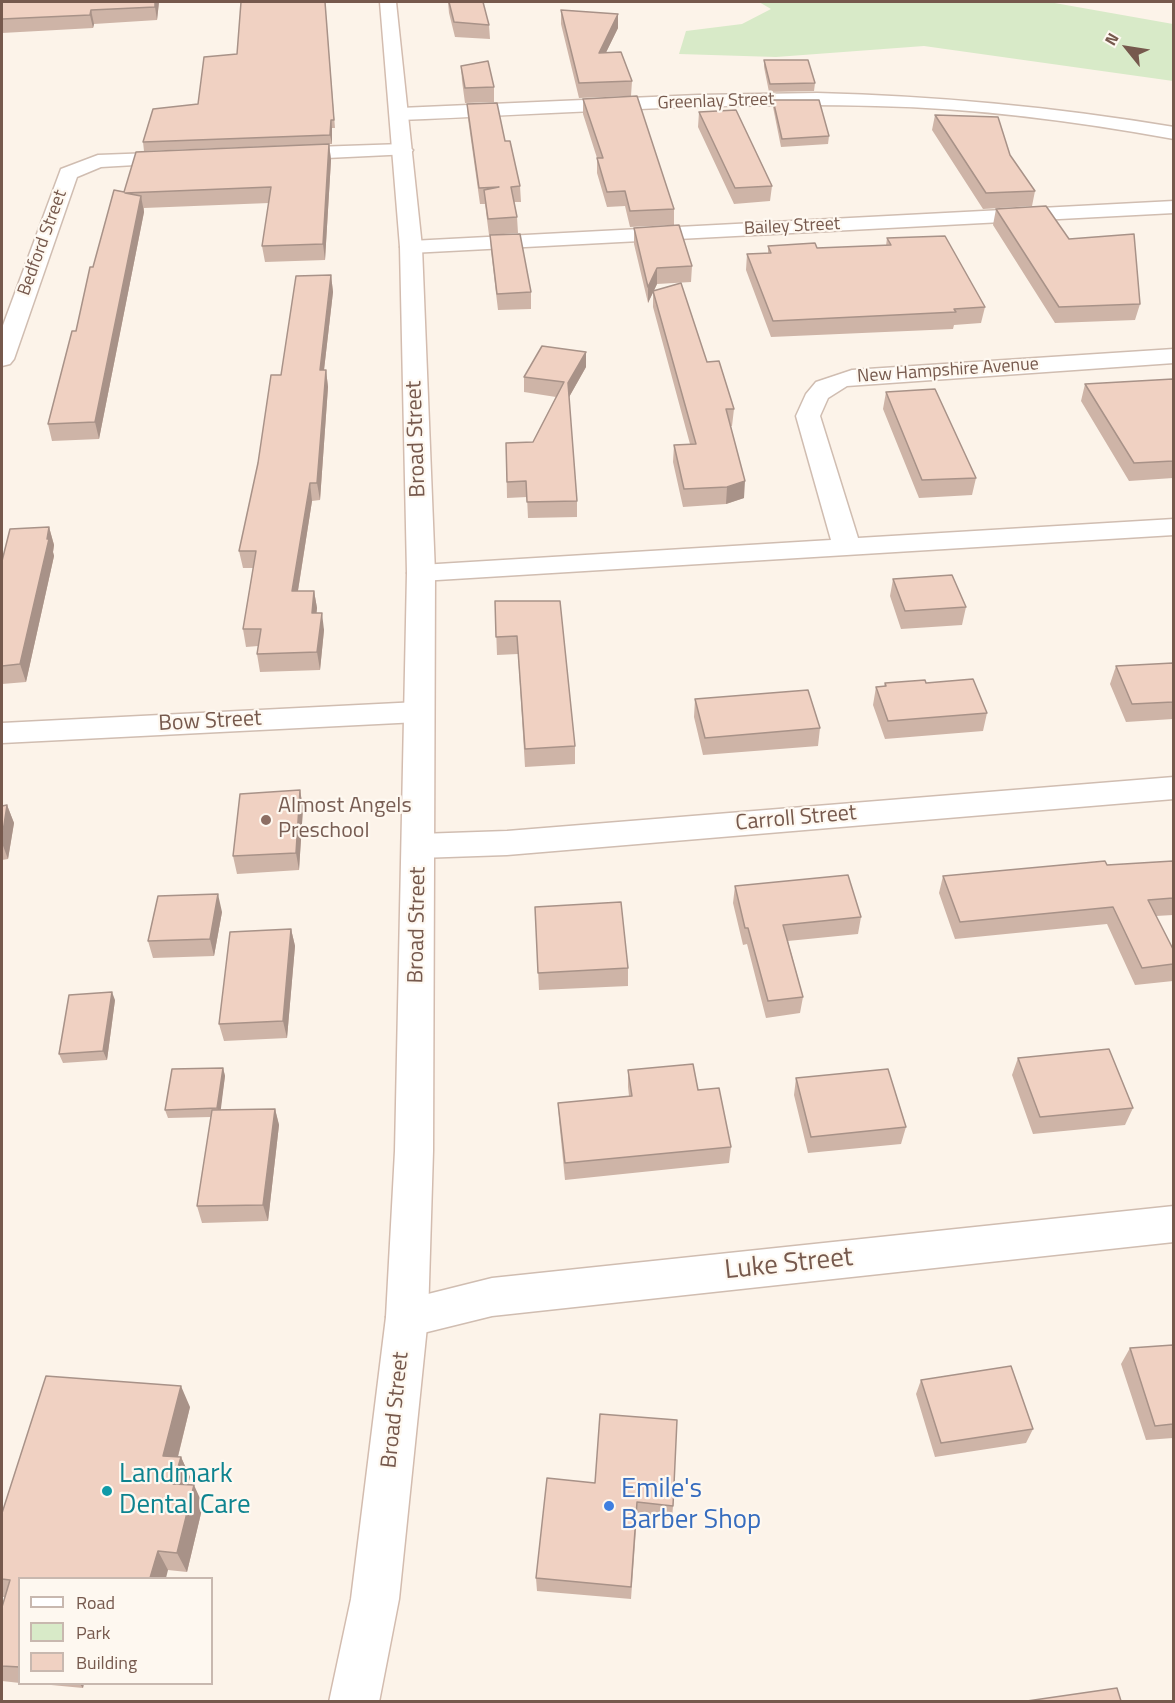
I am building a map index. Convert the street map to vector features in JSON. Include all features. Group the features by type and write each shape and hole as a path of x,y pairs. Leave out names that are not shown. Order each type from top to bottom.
{"street":[{"name":"Broad Street","path":"354,1701 375,1599 407,1317 414,1150 421,573 411,247 388,2"},
{"name":"Greenlay Street","path":"400,114 706,102 876,100 1043,111 1173,133"},
{"path":"262,155 403,150"},
{"name":"Bedford Street","path":"2,359 68,173 98,161 203,157"},
{"name":"Bailey Street","path":"411,247 1173,207"},
{"name":"New Hampshire Avenue","path":"847,548 808,416 812,400 821,388 840,379 876,375 1173,356"},
{"path":"421,573 1173,527"},
{"name":"Bow Street","path":"2,733 418,711"},
{"name":"Carroll Street","path":"419,846 519,842 1173,788"},
{"name":"Luke Street","path":"407,1317 492,1297 1173,1224"}],"green space":[{"path":"759,2 1049,2 1173,24 1173,81 924,46 776,57 679,54 686,31 742,24 771,9"}],"building":[{"path":"2,2 155,2 155,7 91,10 90,15 2,19"},
{"path":"241,2 325,2 334,120 331,120 330,135 143,142 153,109 198,104 204,57 237,54"},
{"path":"449,2 483,2 489,25 454,22"},
{"path":"561,10 618,14 599,53 621,52 632,81 579,83"},
{"path":"764,60 808,60 815,83 770,84"},
{"path":"488,61 494,87 465,88 461,66"},
{"path":"637,96 674,209 630,211 625,191 607,192 597,158 603,158 583,99"},
{"path":"773,100 819,100 829,136 782,139"},
{"path":"497,103 505,141 510,141 520,186 511,187 517,217 488,219 484,190 499,187 479,188 467,104"},
{"path":"736,110 772,186 735,188 699,112"},
{"path":"935,115 998,117 1010,155 1035,191 986,193"},
{"path":"329,144 323,244 262,246 271,187 125,193 141,196 95,422 48,424 72,331 76,331 90,267 93,267 114,190 124,192 136,152"},
{"path":"1046,206 1069,239 1134,234 1140,304 1059,307 996,209"},
{"path":"679,225 692,266 657,268 648,287 634,228"},
{"path":"520,234 531,292 497,294 490,235"},
{"path":"945,236 985,307 954,309 956,312 773,321 747,254 771,253 768,246 815,243 817,248 891,245 887,238"},
{"path":"331,275 320,370 326,370 317,483 310,483 292,591 314,591 312,613 322,613 317,652 257,654 261,629 243,629 256,551 239,551 258,463 271,375 281,375 296,276"},
{"path":"681,283 707,362 719,361 734,409 726,409 745,481 727,487 684,489 674,445 696,444 653,291"},
{"path":"542,346 586,352 568,383 577,501 527,502 526,481 507,482 506,443 533,442 564,382 524,377"},
{"path":"1173,379 1173,461 1134,463 1085,384"},
{"path":"935,389 976,478 922,480 886,392"},
{"path":"49,527 47,539 49,539 20,664 2,666 2,561 10,529"},
{"path":"952,575 966,607 905,611 893,579"},
{"path":"495,601 560,601 575,746 525,749 517,636 496,637"},
{"path":"1173,663 1173,702 1132,704 1116,666"},
{"path":"973,679 987,713 888,721 876,687 886,686 885,683 925,680 926,683"},
{"path":"808,690 820,728 705,738 695,699"},
{"path":"300,790 296,853 233,856 240,794"},
{"path":"7,805 2,838 2,806"},
{"path":"1105,861 1107,865 1173,861 1173,898 1148,900 1173,949 1173,964 1142,968 1113,907 960,922 943,876"},
{"path":"848,875 861,917 783,925 803,997 768,1001 748,928 745,928 735,886"},
{"path":"218,894 210,939 148,941 158,896"},
{"path":"621,902 628,968 538,973 535,907"},
{"path":"291,929 283,1021 219,1024 230,932"},
{"path":"112,992 103,1051 59,1054 69,995"},
{"path":"1109,1049 1133,1108 1040,1117 1018,1058"},
{"path":"693,1064 698,1090 719,1088 731,1147 565,1163 558,1103 632,1096 628,1070"},
{"path":"223,1068 217,1108 165,1110 172,1069"},
{"path":"888,1069 906,1127 811,1137 796,1078"},
{"path":"275,1109 263,1205 197,1206 212,1110"},
{"path":"1173,1345 1173,1424 1155,1426 1130,1348"},
{"path":"1011,1366 1033,1429 941,1443 921,1380"},
{"name":"Landmark Dental Care","path":"46,1376 181,1386 163,1456 181,1457 173,1484 194,1485 177,1553 158,1551 150,1577 18,1577 18,1667 2,1666 2,1607 10,1580 2,1579 2,1513"},
{"name":"Emile's Barber Shop","path":"600,1414 677,1420 673,1506 637,1502 631,1587 536,1578 547,1478 595,1483"},
{"path":"1117,1688 1121,1701 1027,1701"}],"place":[{"name":"Almost Angels Preschool","path":"266,820"},
{"name":"Landmark Dental Care","path":"107,1491"},
{"name":"Emile's Barber Shop","path":"609,1506"}]}
